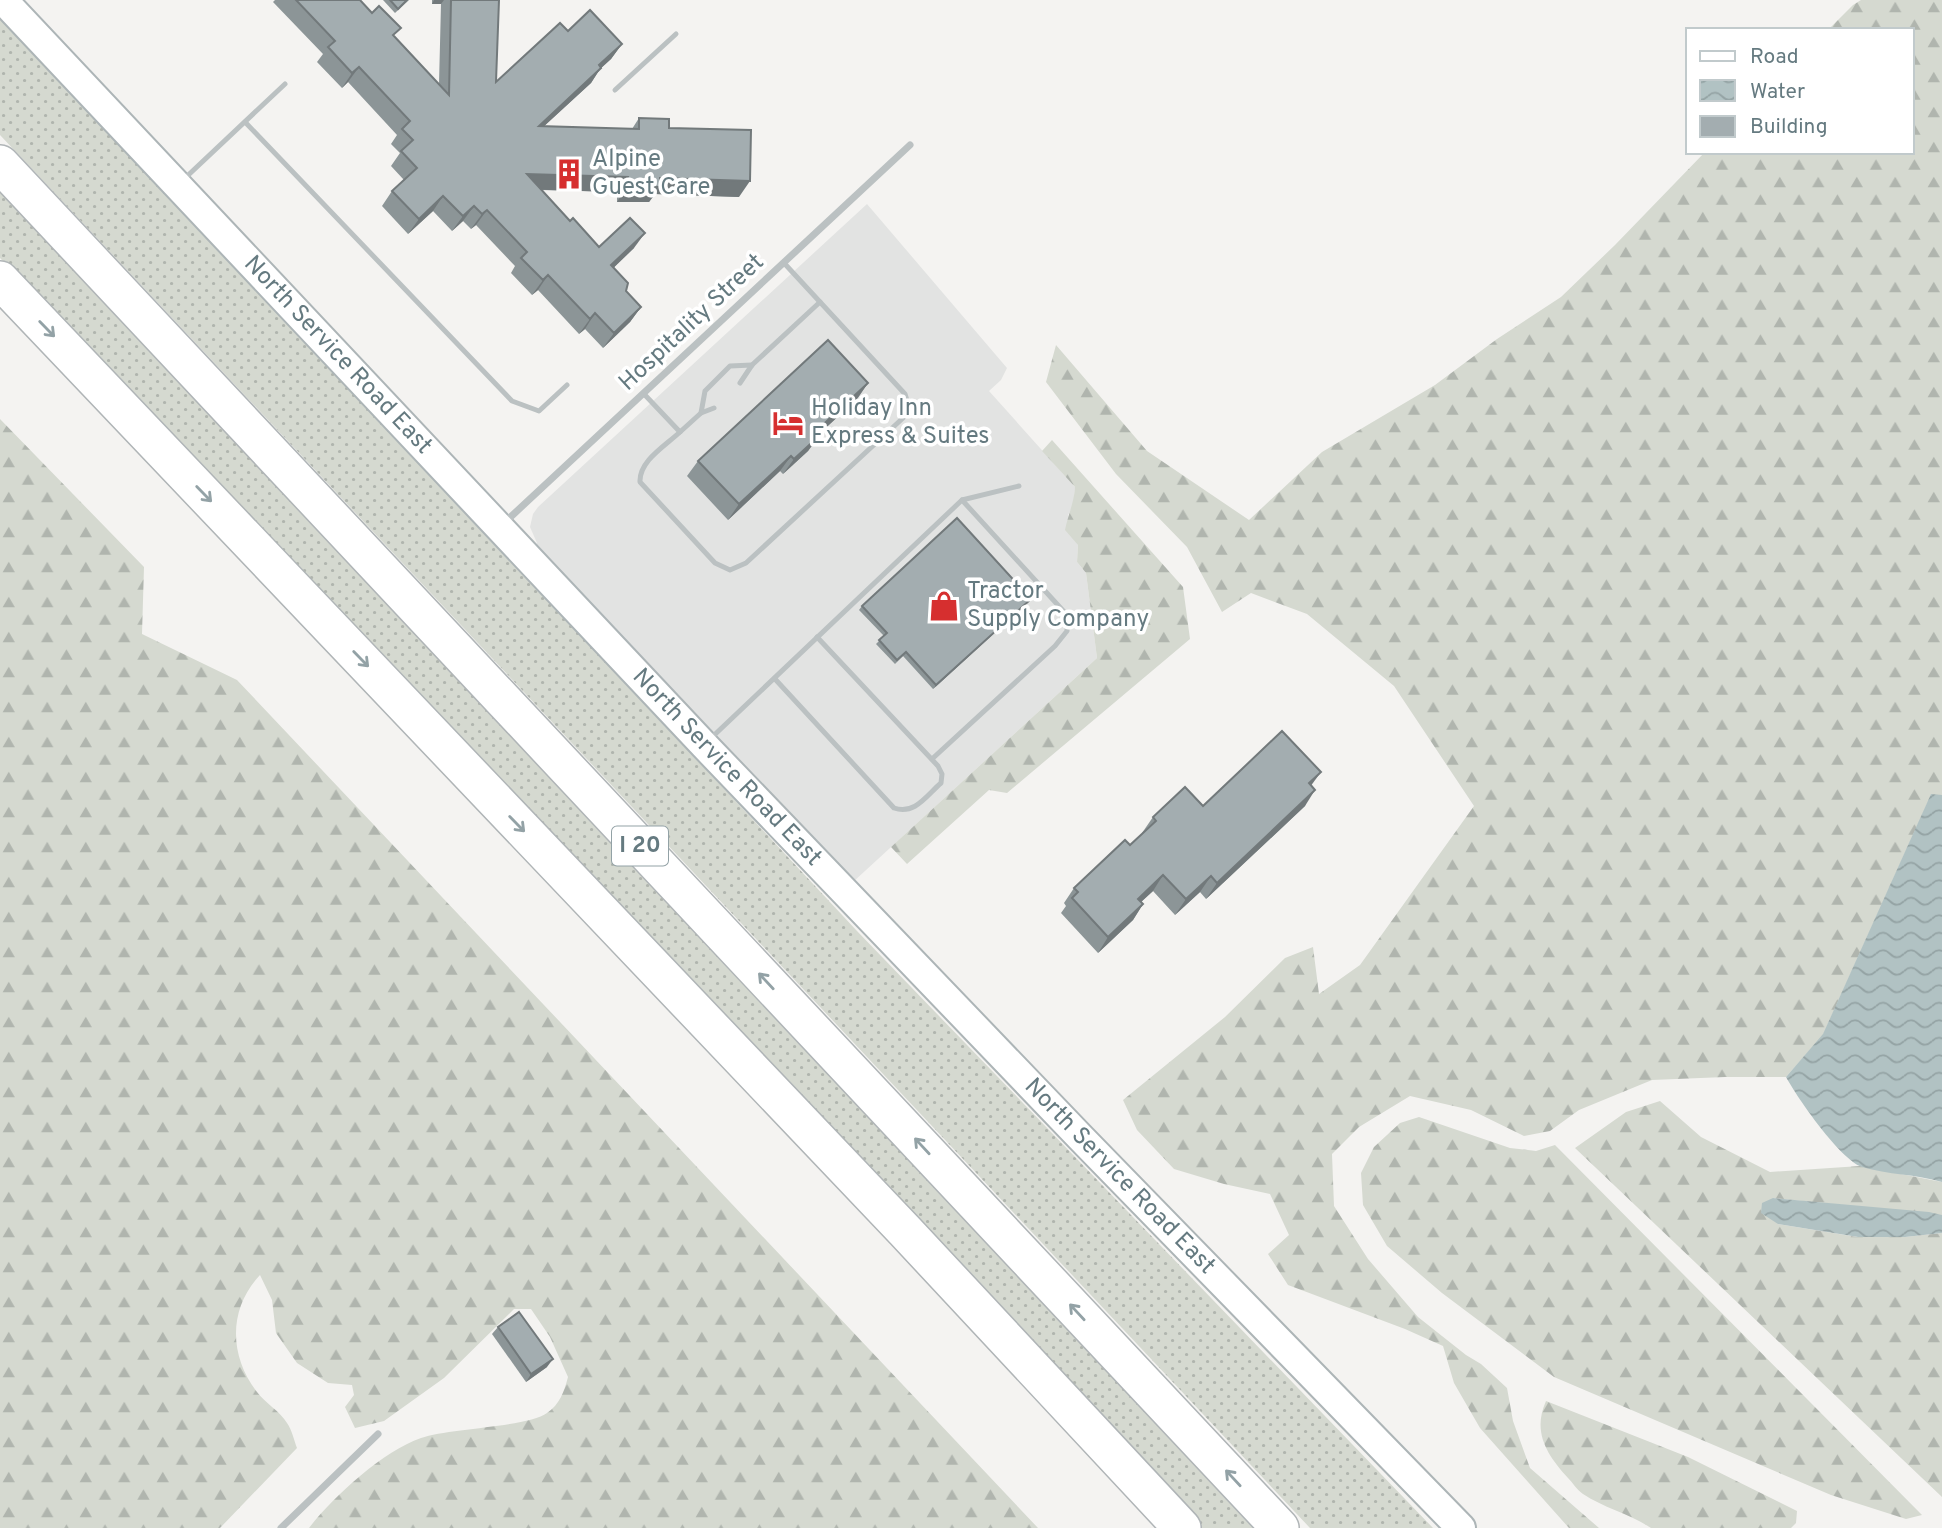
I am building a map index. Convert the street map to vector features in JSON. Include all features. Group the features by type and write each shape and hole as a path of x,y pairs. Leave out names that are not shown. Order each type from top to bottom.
{"highway":[{"name":"I 20","path":"0,164 1280,1528"},
{"path":"0,280 905,1231 1182,1528"}],"street":[{"name":"North Service Road East","path":"3,0 704,745 1461,1528"},
{"name":"Hospitality Street","path":"499,527 910,145"},
{"path":"281,1528 378,1434"}],"lane":[{"path":"615,90 676,34"},
{"path":"178,185 285,83"},
{"path":"245,121 512,401 539,411 567,385"},
{"path":"714,408 701,413 643,465 639,474 640,482 715,563 730,570 746,563 903,418 909,407 905,394 784,263"},
{"path":"740,383 752,365 820,302"},
{"path":"701,413 705,391 730,366 752,365"},
{"path":"643,394 680,432"},
{"path":"704,745 962,500 1019,486"},
{"path":"932,760 1055,646 1067,631 1067,615 962,500"},
{"path":"775,679 894,808 912,810 941,783 942,774 932,760 817,637"}],"shaded area":[{"path":"867,204 1007,368 1001,380 989,391 1075,487 1074,505 1068,515 1078,545 1077,562 1086,573 1097,658 853,882 536,545 530,527 538,507"}],"green space":[{"path":"1861,0 1942,0 1942,795 1931,795 1823,1035 1786,1077 1652,1080 1579,1110 1550,1131 1524,1136 1471,1110 1410,1096 1359,1127 1332,1154 1334,1206 1368,1259 1418,1317 1481,1364 1507,1388 1513,1421 1530,1468 1599,1528 1569,1528 1480,1428 1454,1383 1443,1346 1288,1285 1268,1254 1289,1235 1270,1194 1174,1169 1137,1130 1123,1100 1225,1017 1285,958 1313,947 1319,994 1360,965 1474,806 1394,686 1307,614 1251,593 1222,612 1187,547 1116,474 1046,382 1056,345 1147,451 1249,520 1322,452 1435,385 1497,339 1561,297 1703,154 1914,154 1914,28 1830,28"},
{"path":"0,14 857,931 1433,1528 1310,1528 0,135"},
{"path":"0,187 1261,1528 1194,1528 0,258"},
{"path":"0,419 144,567 142,634 237,680 1038,1528 309,1528 360,1476 406,1444 434,1435 538,1418 558,1402 568,1377 550,1337 531,1309 514,1309 444,1378 384,1421 355,1428 345,1407 354,1395 352,1385 328,1383 297,1363 276,1333 272,1300 260,1275 242,1303 236,1333 237,1348 248,1378 260,1396 284,1419 297,1448 220,1528 0,1528"},
{"path":"1052,440 1183,587 1190,639 1007,793 989,790 907,864 891,847 1097,658 1086,573 1077,562 1078,545 1065,530 1075,487 1042,451"},
{"path":"1660,1101 1701,1137 1770,1172 1860,1166 1942,1182 1942,1215 1773,1198 1778,1224 1857,1237 1905,1237 1942,1233 1942,1497 1575,1148 1626,1112"},
{"path":"1419,1117 1510,1148 1536,1151 1555,1145 1922,1515 1906,1519 1831,1495 1554,1377 1442,1293 1387,1246 1363,1205 1361,1173 1374,1147 1400,1123"},
{"path":"1546,1401 1688,1457 1797,1511 1796,1523 1791,1528 1651,1528 1583,1494 1560,1469 1548,1452 1541,1433 1542,1412"}],"water":[{"path":"1931,794 1942,795 1942,1182 1872,1170 1853,1162 1820,1127 1786,1077 1823,1034"},
{"path":"1773,1198 1929,1212 1942,1215 1942,1233 1905,1237 1858,1237 1778,1224 1761,1213 1762,1203"}],"building":[{"name":"Alpine Guest Care","path":"296,0 360,0 372,13 379,6 401,28 393,35 449,95 451,0 499,0 496,82 560,23 568,31 590,10 622,44 599,65 601,68 539,126 639,129 639,118 669,119 669,128 751,130 750,181 660,178 660,187 627,186 628,177 527,174 570,221 573,218 599,247 630,218 645,233 611,265 628,283 626,291 641,307 614,333 595,313 590,319 548,275 543,280 521,258 527,252 487,210 482,214 474,206 463,216 443,196 419,219 392,191 417,168 401,151 413,140 402,129 410,121 359,67 352,73 328,47 335,41"},
{"path":"390,0 407,0 398,9"},
{"name":"Holiday Inn Express & Suites","path":"828,340 868,383 815,432 819,436 794,459 791,456 739,504 698,461"},
{"name":"Tractor Supply Company","path":"957,518 1031,599 936,685 906,652 897,660 879,640 887,633 862,606"},
{"path":"1282,731 1321,772 1309,783 1315,790 1217,883 1211,876 1186,899 1163,875 1138,899 1143,904 1108,937 1072,898 1078,892 1074,888 1125,840 1130,845 1156,821 1153,817 1185,787 1203,806"},
{"path":"519,1312 553,1359 531,1374 498,1327"}],"place":[{"name":"Alpine Guest Care","path":"569,174"},
{"name":"Holiday Inn Express & Suites","path":"788,423"},
{"name":"Tractor Supply Company","path":"944,606"}]}
